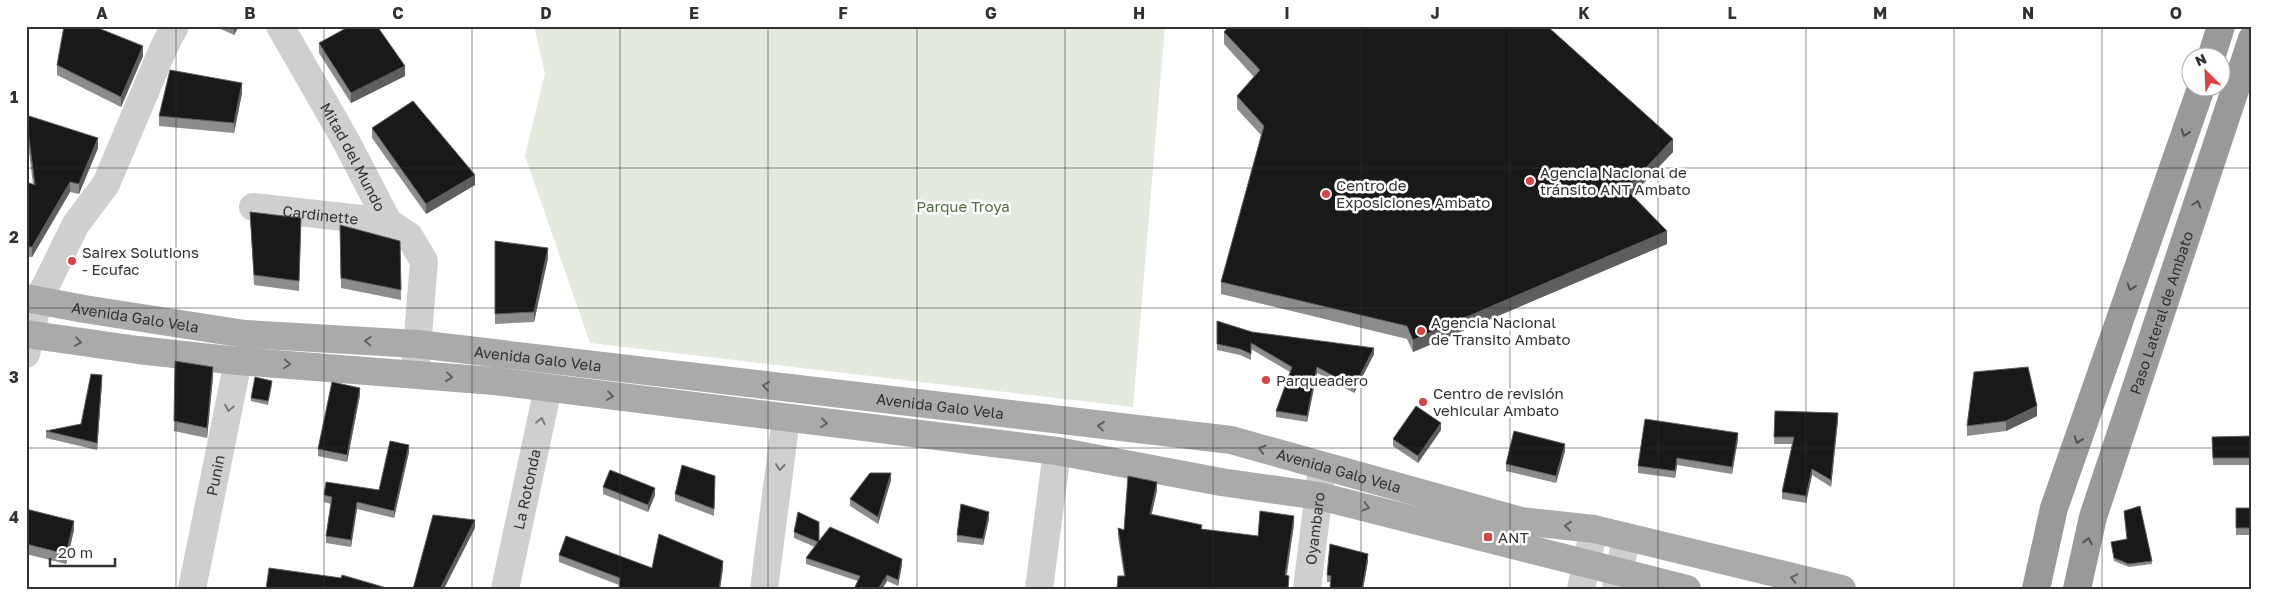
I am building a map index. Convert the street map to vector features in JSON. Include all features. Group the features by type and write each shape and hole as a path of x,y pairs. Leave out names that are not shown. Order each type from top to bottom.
{"highway":[{"path":"2214,48 2221,26"},
{"name":"Paso Lateral de Ambato","path":"2077,589 2093,517 2252,39"},
{"path":"2036,589 2054,508 2198,98"}],"main road":[{"name":"Avenida Galo Vela","path":"32,300 245,334 417,344 1231,440 1522,522 1594,529 1842,589"},
{"name":"Avenida Galo Vela","path":"27,341 238,361 415,373 1057,450 1221,482 1318,496 1584,576 1687,589"}],"street":[{"path":"27,341 32,300 76,224 106,184 164,46 175,26"},
{"name":"Mitad del Mundo","path":"280,26 346,141 388,222 409,236 424,261 415,373"},
{"name":"Cardinette","path":"253,207 388,222"},
{"name":"Punin","path":"192,589 238,361"},
{"name":"La Rotonda","path":"505,589 548,388"},
{"path":"764,589 786,418"},
{"path":"1039,589 1057,450"},
{"name":"Oyambaro","path":"1307,589 1322,467"},
{"path":"1584,576 1594,529"},
{"path":"1618,581 1626,538"}],"green space":[{"name":"Parque Troya","path":"534,26 1165,26 1133,407 590,343 525,156 545,73"}],"building":[{"path":"64,26 93,26 143,46 121,97 57,65"},
{"path":"350,26 377,26 405,66 351,93 319,43"},
{"path":"1229,26 1547,26 1673,139 1626,189 1667,231 1413,340 1407,326 1221,282 1264,126 1237,96 1260,70 1224,32"},
{"path":"170,70 242,83 234,123 159,116"},
{"path":"413,101 475,175 426,204 372,128"},
{"path":"26,115 98,138 79,184 70,182 32,247 26,247 26,182 35,185"},
{"path":"250,212 301,218 299,281 254,275"},
{"path":"340,225 400,241 401,290 341,278"},
{"path":"495,241 548,248 534,312 495,314"},
{"path":"1217,321 1252,332 1374,348 1354,387 1317,367 1307,416 1276,411 1292,367 1251,343 1251,354 1240,349 1217,344"},
{"path":"175,361 213,367 207,428 174,421"},
{"path":"2028,367 2037,406 2006,421 1967,426 1974,372"},
{"path":"91,374 102,375 97,443 46,431 81,424"},
{"path":"255,377 272,381 268,401 251,398"},
{"path":"332,382 360,388 347,455 318,449"},
{"path":"1416,406 1441,423 1418,456 1393,439"},
{"path":"1775,411 1838,413 1831,480 1812,469 1806,496 1782,492 1794,437 1774,437"},
{"path":"1645,419 1738,433 1732,467 1677,458 1675,471 1638,466"},
{"path":"1514,431 1565,444 1556,476 1506,464"},
{"path":"2252,436 2252,458 2213,458 2212,437"},
{"path":"390,441 409,445 394,511 357,502 351,540 326,536 332,497 324,495 326,482 379,490"},
{"path":"682,465 715,476 714,509 675,494"},
{"path":"610,470 655,488 648,505 603,487"},
{"path":"870,473 891,473 878,517 850,499"},
{"path":"1128,476 1157,482 1150,514 1202,525 1201,529 1258,536 1260,511 1294,516 1285,575 1289,576 1288,589 1117,589 1118,576 1125,576 1118,528 1124,530"},
{"path":"961,504 989,512 983,539 957,535"},
{"path":"2140,506 2152,561 2129,564 2114,558 2111,542 2127,539 2124,511"},
{"path":"2236,508 2252,508 2252,528 2236,528"},
{"path":"26,509 74,521 66,554 26,544"},
{"path":"798,512 819,522 819,541 830,527 902,559 898,580 887,575 878,589 860,589 855,587 860,576 806,558 818,542 794,532"},
{"path":"433,515 475,520 440,589 413,589"},
{"path":"659,534 723,561 719,589 619,589 620,578 559,555 566,536 652,568"},
{"path":"1330,544 1368,554 1362,589 1330,589 1331,576 1327,575"},
{"path":"269,568 341,578 342,575 390,589 266,589"}],"place":[{"name":"Agencia Nacional de tránsito ANT Ambato","path":"1530,181"},
{"name":"Centro de Exposiciones Ambato","path":"1326,194"},
{"name":"Sairex Solutions - Ecufac","path":"72,261"},
{"name":"Agencia Nacional de Transito Ambato","path":"1421,331"},
{"name":"Parqueadero","path":"1266,380"},
{"name":"Centro de revisión vehicular Ambato","path":"1423,402"},
{"name":"ANT","path":"1488,537"}]}
